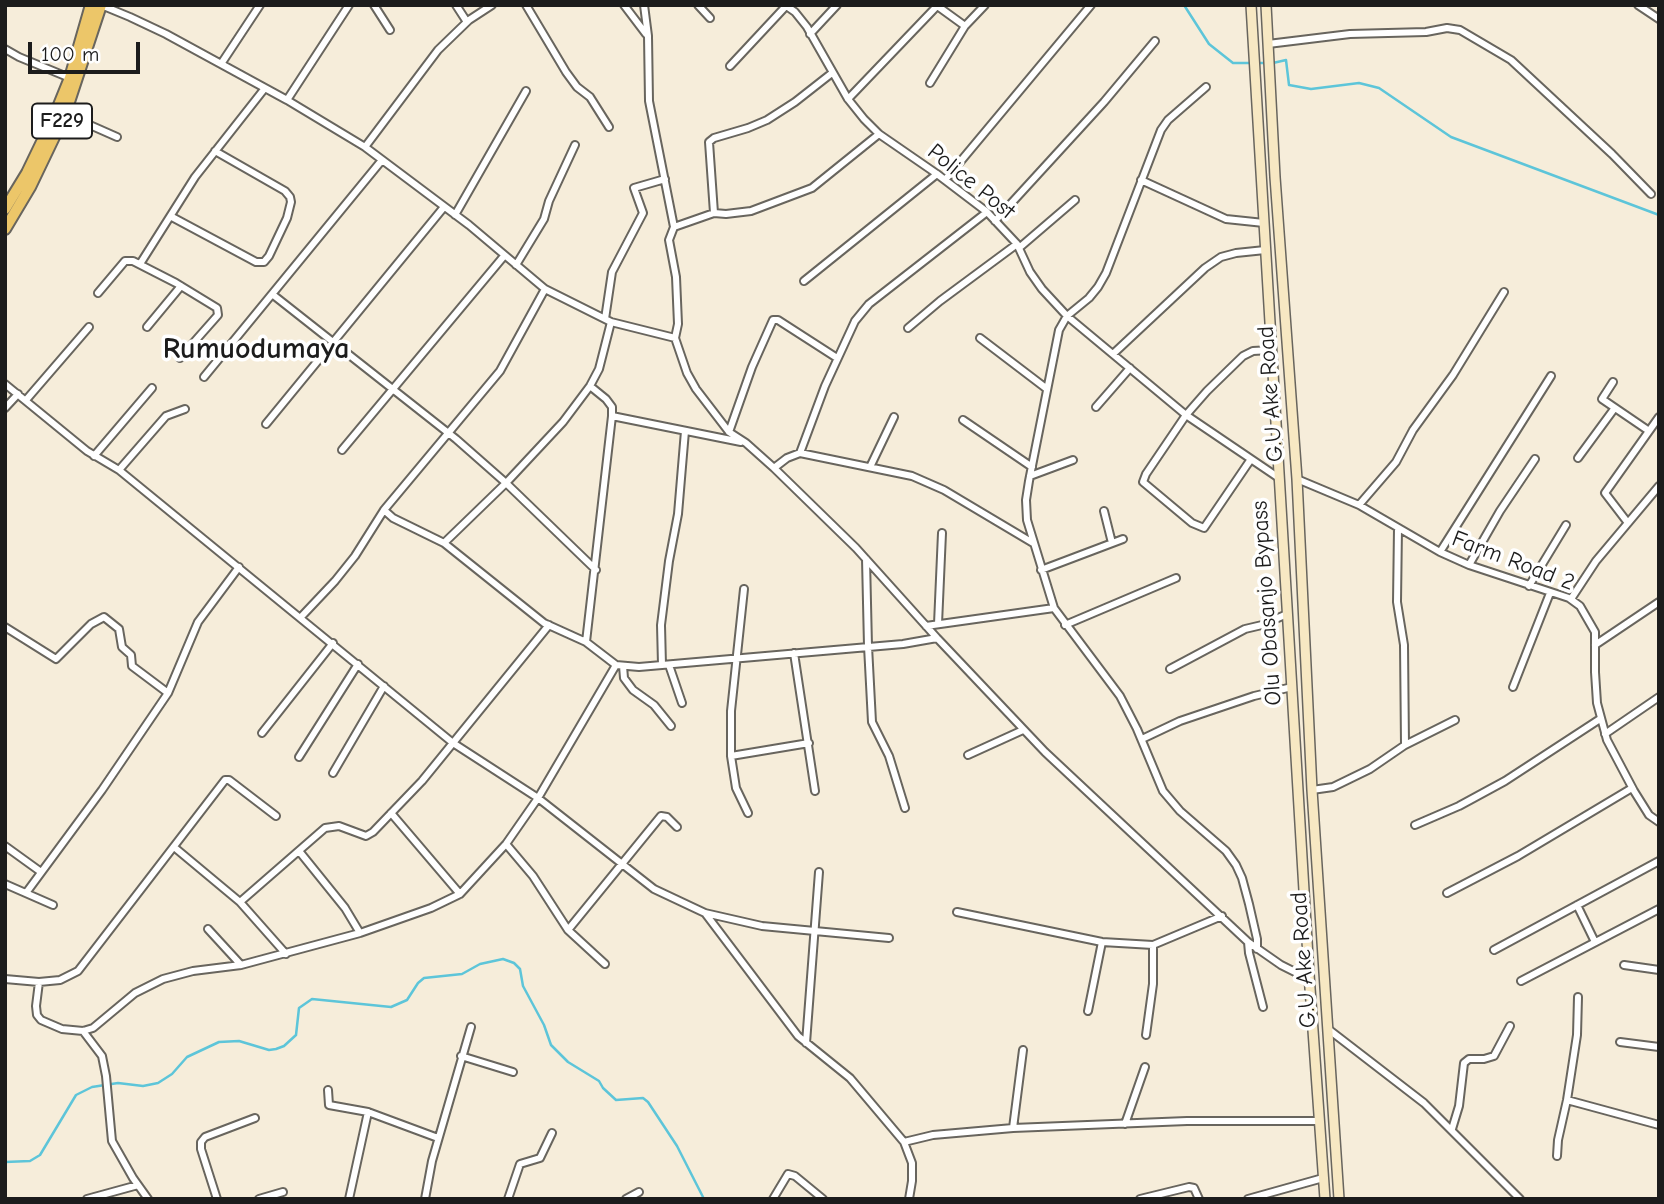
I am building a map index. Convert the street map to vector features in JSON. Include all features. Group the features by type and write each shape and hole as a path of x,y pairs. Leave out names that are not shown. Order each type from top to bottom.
{"main road":[{"name":"F229","path":"5,209 42,144 70,78 91,5"},
{"name":"F229","path":"5,229 30,187 65,114 101,5"},
{"name":"Olu Obasanjo Bypass","path":"1251,5 1325,1199"},
{"name":"G.U Ake Road","path":"1266,5 1339,1199"}],"street":[{"path":"101,5 221,64 365,147 455,215 545,289 608,320 675,338"},
{"path":"221,64 260,5"},
{"path":"287,100 349,5"},
{"path":"374,5 390,30"},
{"path":"456,5 467,22"},
{"path":"365,147 438,50 467,22 492,5"},
{"path":"526,5 566,72 577,87 590,97 609,127"},
{"path":"624,5 648,36"},
{"path":"644,5 648,36 649,101 674,227 669,240 676,277 678,324 675,338 687,373 696,389 729,432 774,468 866,559 1045,752 1248,942 1281,965 1296,972 1310,974"},
{"path":"698,5 710,18"},
{"path":"730,66 785,5"},
{"name":"Police Post","path":"785,5 794,12 810,34 848,99 879,134 987,212 1018,246 1030,272 1067,316 1186,415 1279,478"},
{"path":"810,34 837,5"},
{"path":"930,83 964,26 985,5"},
{"path":"945,180 1091,5"},
{"path":"1638,5 1659,19"},
{"path":"848,99 937,6 964,26"},
{"path":"1268,44 1350,34 1426,32 1447,28 1460,30 1511,60 1651,194"},
{"path":"995,221 1104,102 1155,41"},
{"path":"5,49 70,78"},
{"path":"714,213 709,142 767,120 796,102 832,73"},
{"path":"140,264 195,177 265,88"},
{"path":"1206,88 1168,120 1161,130 1102,280 1089,298 1067,316 1059,330 1030,476 1026,510 1033,543 1054,608 1120,696 1164,791 1180,811 1226,851 1236,865 1249,904 1257,949"},
{"path":"455,215 526,91"},
{"path":"65,114 117,137"},
{"path":"674,227 714,213 751,211 812,188 879,134"},
{"path":"516,265 544,219 549,201 575,145"},
{"path":"172,217 256,262 264,262 269,256 287,218 290,197 285,191 215,151"},
{"path":"204,377 382,160"},
{"path":"804,281 937,174"},
{"path":"444,543 506,483 563,422 590,386 598,369 608,320 612,272 643,213 634,188 664,179"},
{"path":"1141,180 1226,219 1264,223"},
{"path":"908,328 997,257 1018,246 1075,200"},
{"path":"266,424 444,207"},
{"path":"800,453 837,358 856,321 869,304 987,212"},
{"path":"1113,354 1205,268 1222,257 1265,250"},
{"path":"342,450 504,256"},
{"path":"98,293 125,261 140,264 203,299 219,312 180,358"},
{"path":"147,327 181,286"},
{"path":"301,617 355,556 384,510 500,371 545,289"},
{"path":"1359,505 1396,462 1413,430 1453,375 1504,292"},
{"path":"272,294 448,433 506,483 596,570"},
{"path":"729,432 752,367 773,320 778,320 837,358"},
{"path":"26,400 89,327"},
{"path":"980,338 1047,389"},
{"path":"1251,459 1206,527 1201,528 1192,523 1143,482 1186,415 1243,356 1253,351 1271,350"},
{"path":"1096,407 1130,368"},
{"path":"1440,552 1551,376"},
{"path":"1613,382 1602,399 1649,431"},
{"path":"5,384 94,456 119,470 453,743 538,798 654,889 705,913 762,926 888,938"},
{"path":"586,642 612,416 611,407 606,400 590,386"},
{"path":"94,456 152,388"},
{"path":"5,408 18,394"},
{"path":"119,470 166,416 184,409"},
{"path":"1578,458 1614,409"},
{"path":"612,416 746,443"},
{"path":"871,466 894,417"},
{"path":"1628,523 1605,493 1659,417"},
{"path":"963,420 1032,467"},
{"path":"681,703 666,665 662,625 669,561 678,514 685,431"},
{"path":"774,468 786,458 800,453 912,476 944,490 1033,543"},
{"path":"1469,565 1500,511 1535,459"},
{"path":"1030,476 1073,460"},
{"name":"Farm Road 2","path":"1297,479 1359,505 1440,552 1469,565 1571,599 1588,617 1595,632 1595,672 1600,719 1605,734 1632,788 1649,815 1659,822"},
{"path":"1571,599 1596,561 1659,486"},
{"path":"384,510 393,518 444,543 549,625 586,642 620,665 666,665 904,644 937,638"},
{"path":"1104,511 1112,543"},
{"path":"1529,586 1566,525"},
{"path":"1398,528 1397,602 1404,645 1405,745"},
{"path":"938,624 942,533"},
{"path":"1041,570 1123,539"},
{"path":"866,559 872,722 889,756 905,808"},
{"path":"26,893 102,790 168,693 198,622 239,567"},
{"path":"1065,625 1175,578"},
{"path":"744,589 731,711 736,788 748,813"},
{"path":"1513,687 1550,593"},
{"path":"1595,645 1659,602"},
{"path":"926,626 1054,608"},
{"path":"1170,669 1238,632 1287,614"},
{"path":"5,627 56,659 91,624 104,617 119,629 122,648 131,655 132,666 168,693"},
{"path":"240,902 325,828 339,826 366,836 422,781 549,625"},
{"path":"262,733 333,643"},
{"path":"794,653 815,791"},
{"path":"299,757 358,664"},
{"path":"620,665 624,678 634,690 654,705 671,726"},
{"path":"39,982 36,1006 41,1020 62,1029 83,1031 93,1028 135,993 163,979 193,971 241,965 360,933 431,908 460,894 506,844 538,798 620,665"},
{"path":"333,773 384,686"},
{"path":"1142,739 1181,721 1254,696 1292,687"},
{"path":"1605,734 1659,697"},
{"path":"1415,825 1459,806 1505,781 1600,719"},
{"path":"1312,790 1333,787 1370,769 1405,745 1455,720"},
{"path":"968,755 1023,730"},
{"path":"732,756 809,743"},
{"path":"5,979 39,982 60,980 78,971 225,780 229,780 276,816"},
{"path":"1447,893 1518,856 1632,788"},
{"path":"391,813 460,894"},
{"path":"568,930 661,816 667,817 677,827"},
{"path":"506,844 533,876 568,930 605,964"},
{"path":"5,846 41,872"},
{"path":"174,847 240,902 286,954"},
{"path":"299,851 345,908 360,933"},
{"path":"1494,950 1659,861"},
{"path":"806,1043 819,872"},
{"path":"5,884 53,905"},
{"path":"1577,905 1595,942"},
{"path":"1521,981 1659,909"},
{"path":"957,912 1102,942 1153,945 1222,916"},
{"path":"705,913 775,1007 806,1043 850,1078 904,1142 912,1163 909,1199"},
{"path":"208,929 241,965"},
{"path":"1088,1011 1102,942"},
{"path":"1248,942 1263,1007"},
{"path":"1146,1035 1153,984 1153,945"},
{"path":"1624,965 1659,970"},
{"path":"1557,1156 1577,1035 1578,997"},
{"path":"1452,1129 1459,1107 1464,1063 1469,1059 1494,1056 1510,1026"},
{"path":"425,1199 438,1138 471,1027"},
{"path":"1327,1029 1405,1088 1452,1129 1520,1199"},
{"path":"83,1031 102,1056 112,1141 148,1199"},
{"path":"1620,1042 1659,1047"},
{"path":"1013,1128 1023,1050"},
{"path":"461,1056 513,1072"},
{"path":"1125,1124 1145,1068"},
{"path":"328,1090 329,1105 369,1112 438,1138"},
{"path":"1567,1100 1659,1125"},
{"path":"349,1199 369,1112"},
{"path":"217,1199 201,1142 205,1137 255,1118"},
{"path":"904,1142 933,1135 1013,1128 1319,1121"},
{"path":"508,1199 520,1164 540,1158 552,1133"},
{"path":"772,1199 788,1174 795,1176 823,1199"},
{"path":"1248,1199 1323,1178"},
{"path":"87,1199 138,1185"},
{"path":"1140,1199 1189,1188 1194,1188 1199,1199"},
{"path":"258,1199 283,1192"},
{"path":"626,1199 639,1192"}],"waterway":[{"path":"1184,5 1209,44 1233,63 1250,63"},
{"path":"1273,63 1286,60 1289,85 1311,89 1359,83 1379,88 1451,137 1659,215"},
{"path":"1259,63 1264,63"},
{"path":"5,1162 30,1161 40,1155 76,1095 92,1087 118,1083 143,1086 158,1083 172,1074 187,1057 219,1042 239,1041 269,1050 284,1046 296,1035 299,1008 312,999 391,1007 407,1000 424,978 462,974 480,964 503,959 514,963 520,969 523,986 544,1025 551,1045 568,1062 599,1081 616,1100 643,1098 648,1102 677,1146 704,1199"}],"district":[{"name":"Rumuodumaya","path":"256,350"}]}
